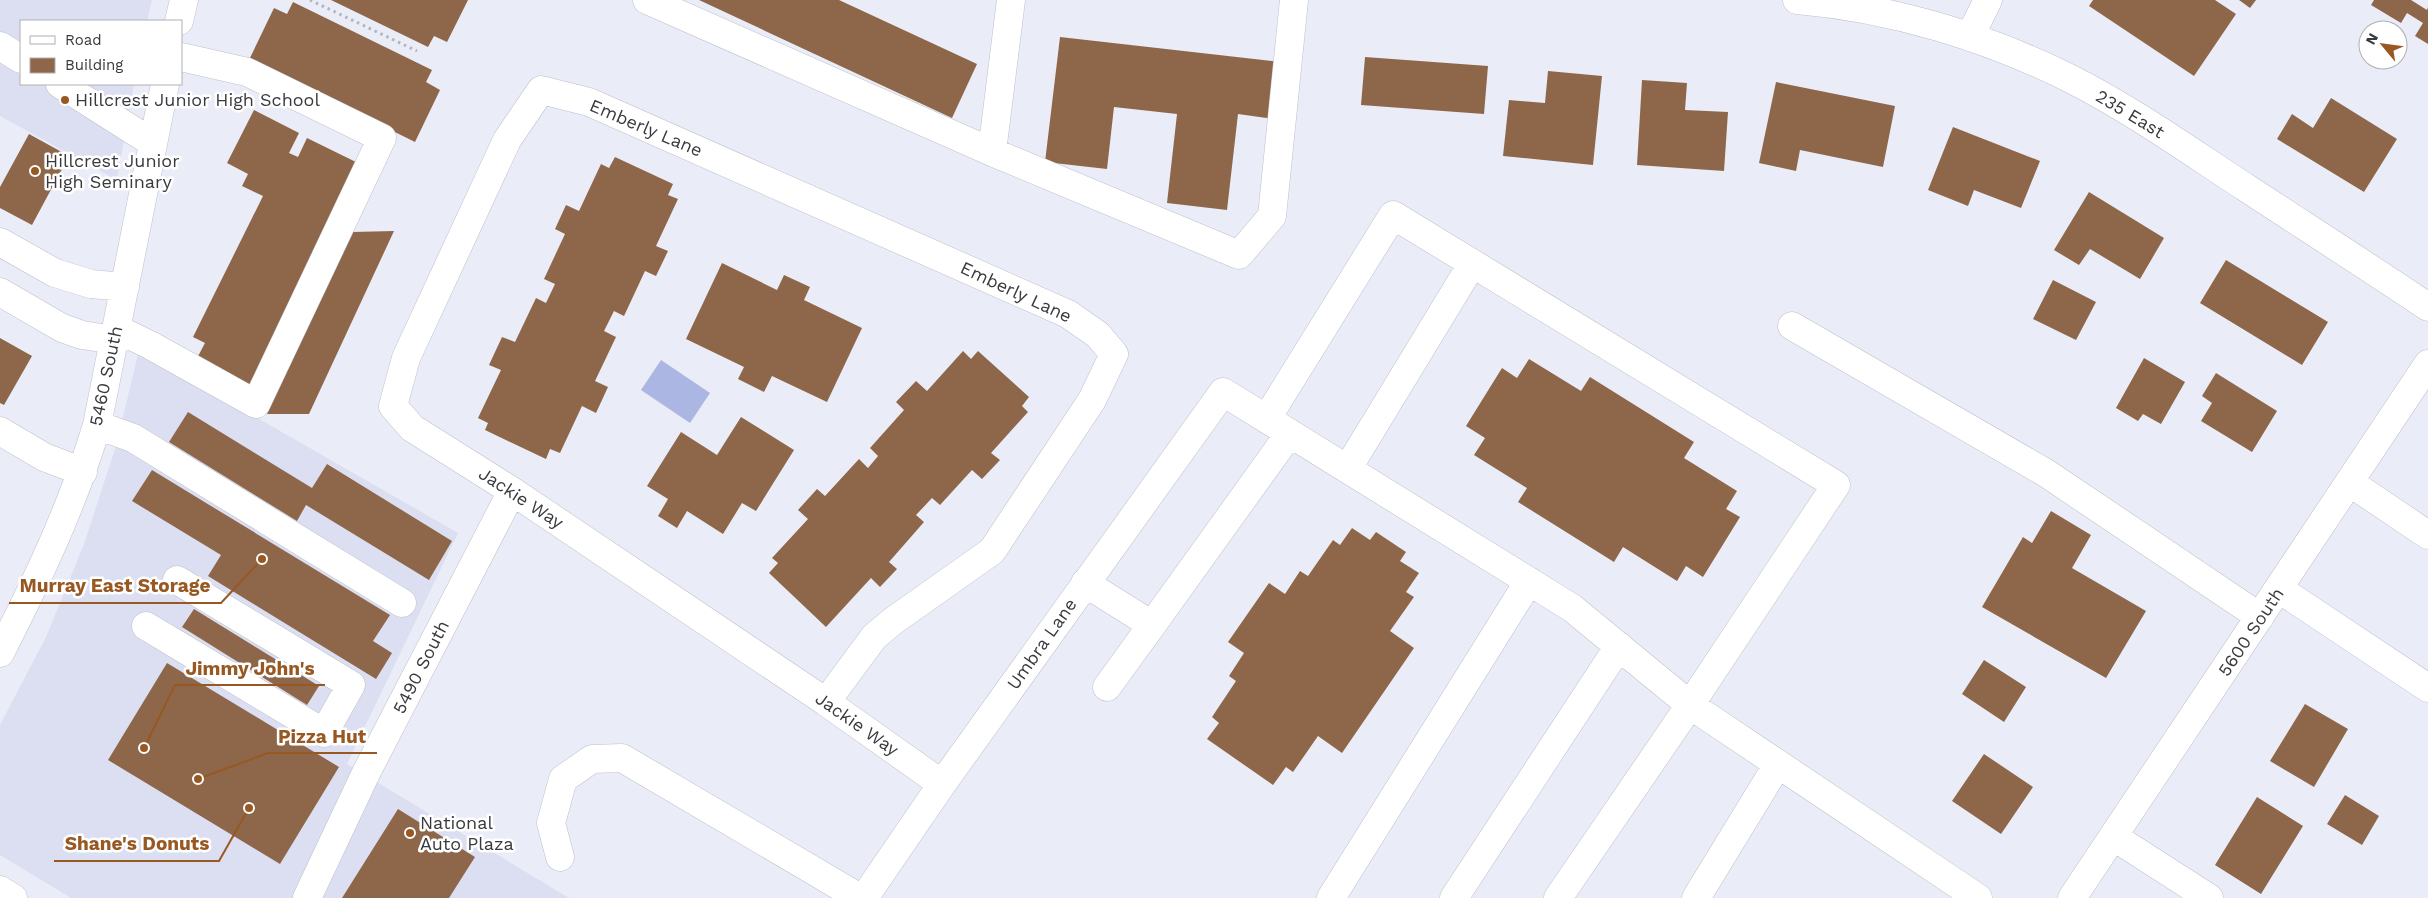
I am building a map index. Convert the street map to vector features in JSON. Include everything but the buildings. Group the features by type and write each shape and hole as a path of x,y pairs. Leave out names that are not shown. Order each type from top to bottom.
{"street":[{"path":"180,20 184,0"},
{"path":"647,0 992,152 1239,255 1272,216 1294,0"},
{"path":"992,152 1011,0"},
{"name":"235 East","path":"1797,0 1822,2 1908,19 1970,36 2071,79 2135,116 2428,307"},
{"path":"1970,36 1988,0"},
{"path":"0,46 20,58"},
{"path":"0,292 62,328 82,335 116,334 150,345 256,404 382,138 247,72 182,57"},
{"path":"62,85 153,143"},
{"name":"5460 South","path":"0,653 60,530 97,425 165,85"},
{"name":"Jackie Way","path":"541,90 507,140 406,358 393,406 412,428 512,491 826,702 942,784"},
{"name":"Emberly Lane","path":"541,90 589,102 1068,314 1098,335 1114,354 1092,400 992,550 893,621 874,637 826,702"},
{"path":"1558,898 1690,706 1836,485 1393,216 1267,418 1572,608 1690,706 1978,898"},
{"path":"0,242 54,273 91,284 125,287"},
{"path":"1348,468 1472,264"},
{"path":"1792,326 2046,473 2260,617"},
{"name":"5600 South","path":"2072,898 2428,364"},
{"name":"Umbra Lane","path":"862,898 1223,392 1267,418"},
{"path":"97,425 133,438 402,602"},
{"path":"0,431 44,457 82,472"},
{"path":"1107,687 1290,433"},
{"path":"2350,482 2428,535"},
{"name":"5490 South","path":"307,898 366,773 512,491"},
{"path":"146,626 324,734 351,685 177,580"},
{"path":"1331,898 1529,581"},
{"path":"1085,583 1152,625"},
{"path":"2279,589 2428,688"},
{"path":"1454,898 1618,646"},
{"path":"560,857 551,823 563,779 592,759 622,758 862,898"},
{"path":"1696,898 1778,764"},
{"path":"2114,837 2209,898"},
{"path":"0,890 13,898"}],"path":[{"path":"310,0 417,51"}],"shaded area":[{"name":"Hillcrest Junior High School","path":"0,0 152,0 147,20 20,20 20,85 134,85 117,180 0,116"},
{"path":"139,350 458,533 347,764 569,898 71,898 0,855 0,725 46,637 84,544 116,446"}],"water":[{"path":"661,360 710,393 690,423 641,390"}],"place":[{"name":"Hillcrest Junior High School","path":"65,100"},
{"name":"Hillcrest Junior High Seminary","path":"35,171"},
{"name":"Murray East Storage","path":"262,559"},
{"name":"Jimmy John's","path":"144,748"},
{"name":"Pizza Hut","path":"198,779"},
{"name":"Shane's Donuts","path":"249,808"},
{"name":"National Auto Plaza","path":"410,833"}]}
